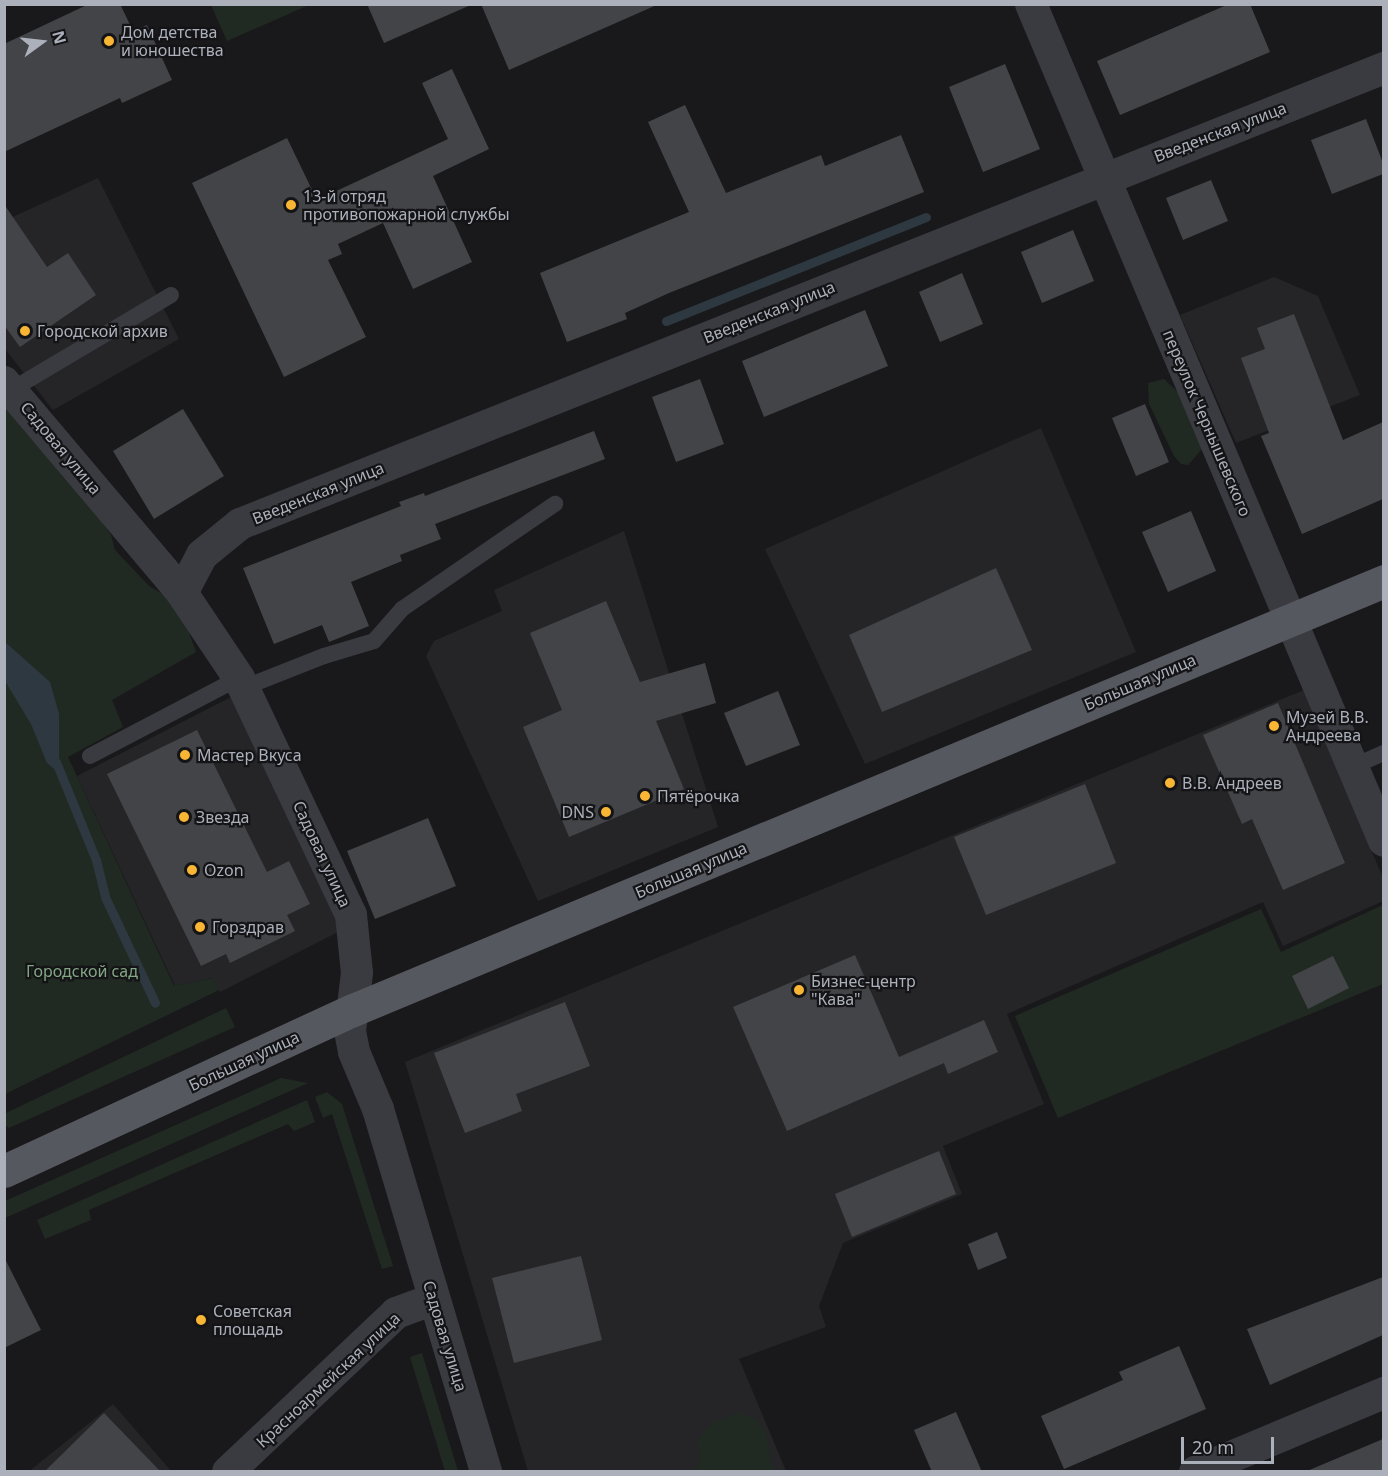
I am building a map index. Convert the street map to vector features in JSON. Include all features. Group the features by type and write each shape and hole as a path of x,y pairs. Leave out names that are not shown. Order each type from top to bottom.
{"main road":[{"name":"Большая улица","path":"4,1172 353,1010 1383,581"}],"street":[{"name":"переулок Чернышевского","path":"1031,4 1102,178 1383,840"},
{"name":"Введенская улица","path":"182,593 202,555 240,524 1102,178 1383,68"},
{"name":"Садовая улица","path":"8,386 182,593 241,683 351,915 357,973 350,1031 354,1052 378,1109 486,1472"},
{"name":"Красноармейская улица","path":"228,1472 396,1313 434,1299"},
{"path":"1195,1472 1383,1393"}],"lane":[{"path":"8,386 171,295"},
{"path":"90,756 241,683 374,641 402,609 555,504"},
{"path":"1352,767 1383,753"}],"shaded area":[{"path":"98,178 179,339 53,410 5,349 4,221"},
{"path":"1274,277 1318,296 1360,395 1236,443 1180,315"},
{"path":"1041,428 1136,652 865,764 765,549"},
{"path":"624,531 718,827 538,901 426,656 434,641 502,611 494,590"},
{"path":"4,641 50,682 59,714 59,773 47,763 31,724 5,681"},
{"path":"1304,690 1383,878 1383,901 1283,946 1263,902 1007,1014 1044,1104 943,1146 962,1194 843,1243 819,1306 826,1327 739,1359 786,1471 528,1471 405,1062"},
{"path":"233,696 344,929 220,992 212,978 175,986 77,776"},
{"path":"113,1404 171,1471 28,1472"}],"green space":[{"path":"211,5 309,5 227,41"},
{"path":"1164,379 1180,394 1202,449 1188,465 1181,464 1174,456 1149,404 1148,383"},
{"name":"Городской сад","path":"4,400 80,491 111,535 115,550 149,586 166,596 188,630 196,652 112,700 123,727 68,757 174,986 213,978 219,990 5,1094"},
{"path":"1383,905 1383,984 1058,1118 1015,1016 1261,909 1281,952"},
{"path":"226,1008 235,1027 9,1128 5,1125 6,1113"},
{"path":"281,1078 308,1083 5,1218 5,1201"},
{"path":"327,1092 342,1104 393,1266 382,1269 332,1114 323,1118 315,1097"},
{"path":"307,1100 315,1122 294,1131 288,1124 89,1210 91,1220 45,1239 37,1220"},
{"path":"422,1353 458,1471 445,1471 410,1357"},
{"path":"737,1413 756,1419 766,1433 773,1471 697,1471 700,1454 697,1440 712,1423"}],"building":[{"path":"89,4 120,4 133,31 147,25 172,80 122,103 120,98 4,152 4,44"},
{"path":"367,4 473,4 384,43"},
{"path":"481,4 659,4 509,70"},
{"path":"1229,4 1250,4 1270,52 1120,115 1097,61"},
{"path":"1005,64 1040,149 983,172 949,87"},
{"path":"452,69 489,149 433,176 472,262 413,289 383,223 338,244 342,254 328,260 366,337 284,377 192,183 287,138 317,200 448,139 422,83"},
{"path":"685,105 726,193 821,155 825,166 901,135 924,192 669,293 625,313 627,319 567,342 540,273 689,212 648,122"},
{"path":"1366,119 1383,163 1383,174 1332,194 1311,140"},
{"path":"1211,180 1228,221 1183,240 1166,198"},
{"path":"4,204 47,267 68,253 96,295 20,347 4,325"},
{"path":"1073,230 1094,281 1042,303 1021,252"},
{"path":"962,273 983,324 940,342 919,292"},
{"path":"865,310 888,366 764,417 742,361"},
{"path":"1294,314 1343,440 1383,422 1383,499 1302,534 1261,436 1269,433 1241,358 1265,349 1257,328"},
{"path":"700,379 724,444 676,462 652,397"},
{"path":"1145,404 1169,462 1136,476 1112,418"},
{"path":"183,409 224,476 154,519 113,451"},
{"path":"594,431 605,459 435,524 441,539 400,555 402,561 351,582 369,626 329,642 322,625 274,644 243,568 401,506 399,502 424,493 425,496"},
{"path":"1191,511 1216,571 1168,592 1142,532"},
{"path":"996,568 1032,650 882,712 849,635"},
{"path":"606,601 640,682 705,663 716,703 656,721 684,789 569,837 523,727 562,710 530,633"},
{"path":"778,691 800,745 746,766 724,713"},
{"path":"1278,703 1345,863 1283,890 1252,819 1242,824 1203,735"},
{"name":"Звезда","path":"197,730 267,872 289,861 310,904 287,915 295,931 230,963 226,954 201,966 107,774"},
{"path":"1085,784 1116,863 986,915 954,837"},
{"path":"428,818 456,886 375,919 347,851"},
{"path":"855,955 899,1057 984,1020 998,1052 948,1074 944,1063 787,1131 733,1007"},
{"path":"1333,956 1349,988 1308,1009 1292,976"},
{"path":"565,1002 590,1066 516,1094 522,1111 465,1133 434,1053"},
{"path":"939,1151 956,1194 852,1237 835,1194"},
{"path":"997,1232 1007,1258 978,1270 968,1244"},
{"path":"581,1256 602,1340 514,1363 492,1278"},
{"path":"4,1257 41,1330 4,1348"},
{"path":"1383,1277 1383,1335 1270,1385 1247,1329"},
{"path":"1179,1346 1206,1409 1064,1469 1041,1416 1123,1380 1119,1372"},
{"path":"956,1412 982,1472 932,1472 914,1430"},
{"path":"104,1413 161,1472 44,1472"},
{"path":"1383,1439 1383,1472 1307,1472 1307,1471"}],"waterway":[{"path":"666,321 926,217"},
{"path":"56,762 96,860 105,897 155,1003"}],"place":[{"name":"Дом детства и юношества","path":"109,41"},
{"name":"13-й отряд противопожарной службы","path":"291,205"},
{"name":"Городской архив","path":"25,331"},
{"name":"Музей В.В. Андреева","path":"1274,726"},
{"name":"Мастер Вкуса","path":"185,755"},
{"name":"В.В. Андреев","path":"1170,783"},
{"name":"Пятёрочка","path":"645,796"},
{"name":"DNS","path":"606,812"},
{"name":"Звезда","path":"184,817"},
{"name":"Ozon","path":"192,870"},
{"name":"Горздрав","path":"200,927"},
{"name":"Бизнес-центр \"Кава\"","path":"799,990"},
{"name":"Советская площадь","path":"201,1320"}]}
